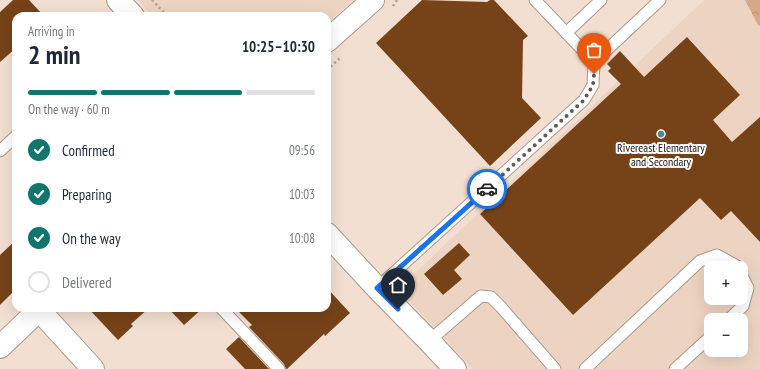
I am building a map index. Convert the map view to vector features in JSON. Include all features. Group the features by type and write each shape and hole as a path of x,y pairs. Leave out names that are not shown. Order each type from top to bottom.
{"street":[{"path":"118,0 129,12"},
{"path":"331,37 373,0"},
{"path":"331,238 455,369"},
{"path":"0,347 37,312"},
{"path":"43,312 93,369"}],"lane":[{"path":"535,0 594,62"},
{"path":"566,33 601,0"},
{"path":"377,288 584,100 593,85 594,62 660,0"},
{"path":"0,150 12,140"},
{"path":"585,369 700,261 717,255 727,261"},
{"path":"429,341 481,296 491,297 555,369"},
{"path":"736,313 743,305"},
{"path":"225,312 279,369"},
{"path":"675,369 704,342"}],"path":[{"path":"152,0 162,12"}],"shaded area":[{"path":"138,0 353,0 331,20 331,12 149,12"},
{"name":"Rivereast Elementary and Secondary","path":"704,0 760,0 760,369 473,369 399,290 415,273"}],"green space":[{"path":"745,0 760,0 760,26 758,25"}],"building":[{"path":"13,0 29,0 40,12 12,12 12,52 0,62 0,12"},
{"path":"422,0 487,2 494,0 528,36 523,40 522,98 541,118 490,166 376,43"},
{"path":"687,37 740,95 713,120 732,142 760,117 760,242 731,211 721,220 700,198 573,315 480,214 621,84 608,71 611,68 607,64 620,51 644,77"},
{"path":"459,243 470,255 454,270 462,279 443,295 424,274"},
{"path":"12,244 12,293 0,305 0,255"},
{"path":"331,292 350,313 325,336 324,334 287,369 249,327 252,325 239,312 331,312"},
{"path":"92,312 144,312 131,324 133,326 118,340"},
{"path":"172,312 199,312 184,325"},
{"path":"239,337 269,369 245,369 226,349"}],"way so far":[{"path":"487,189 584,100 593,85 594,74"}],"place":[{"name":"Rivereast Elementary and Secondary","path":"661,134"}],"route":[{"path":"398,309 377,288 487,189"}]}
